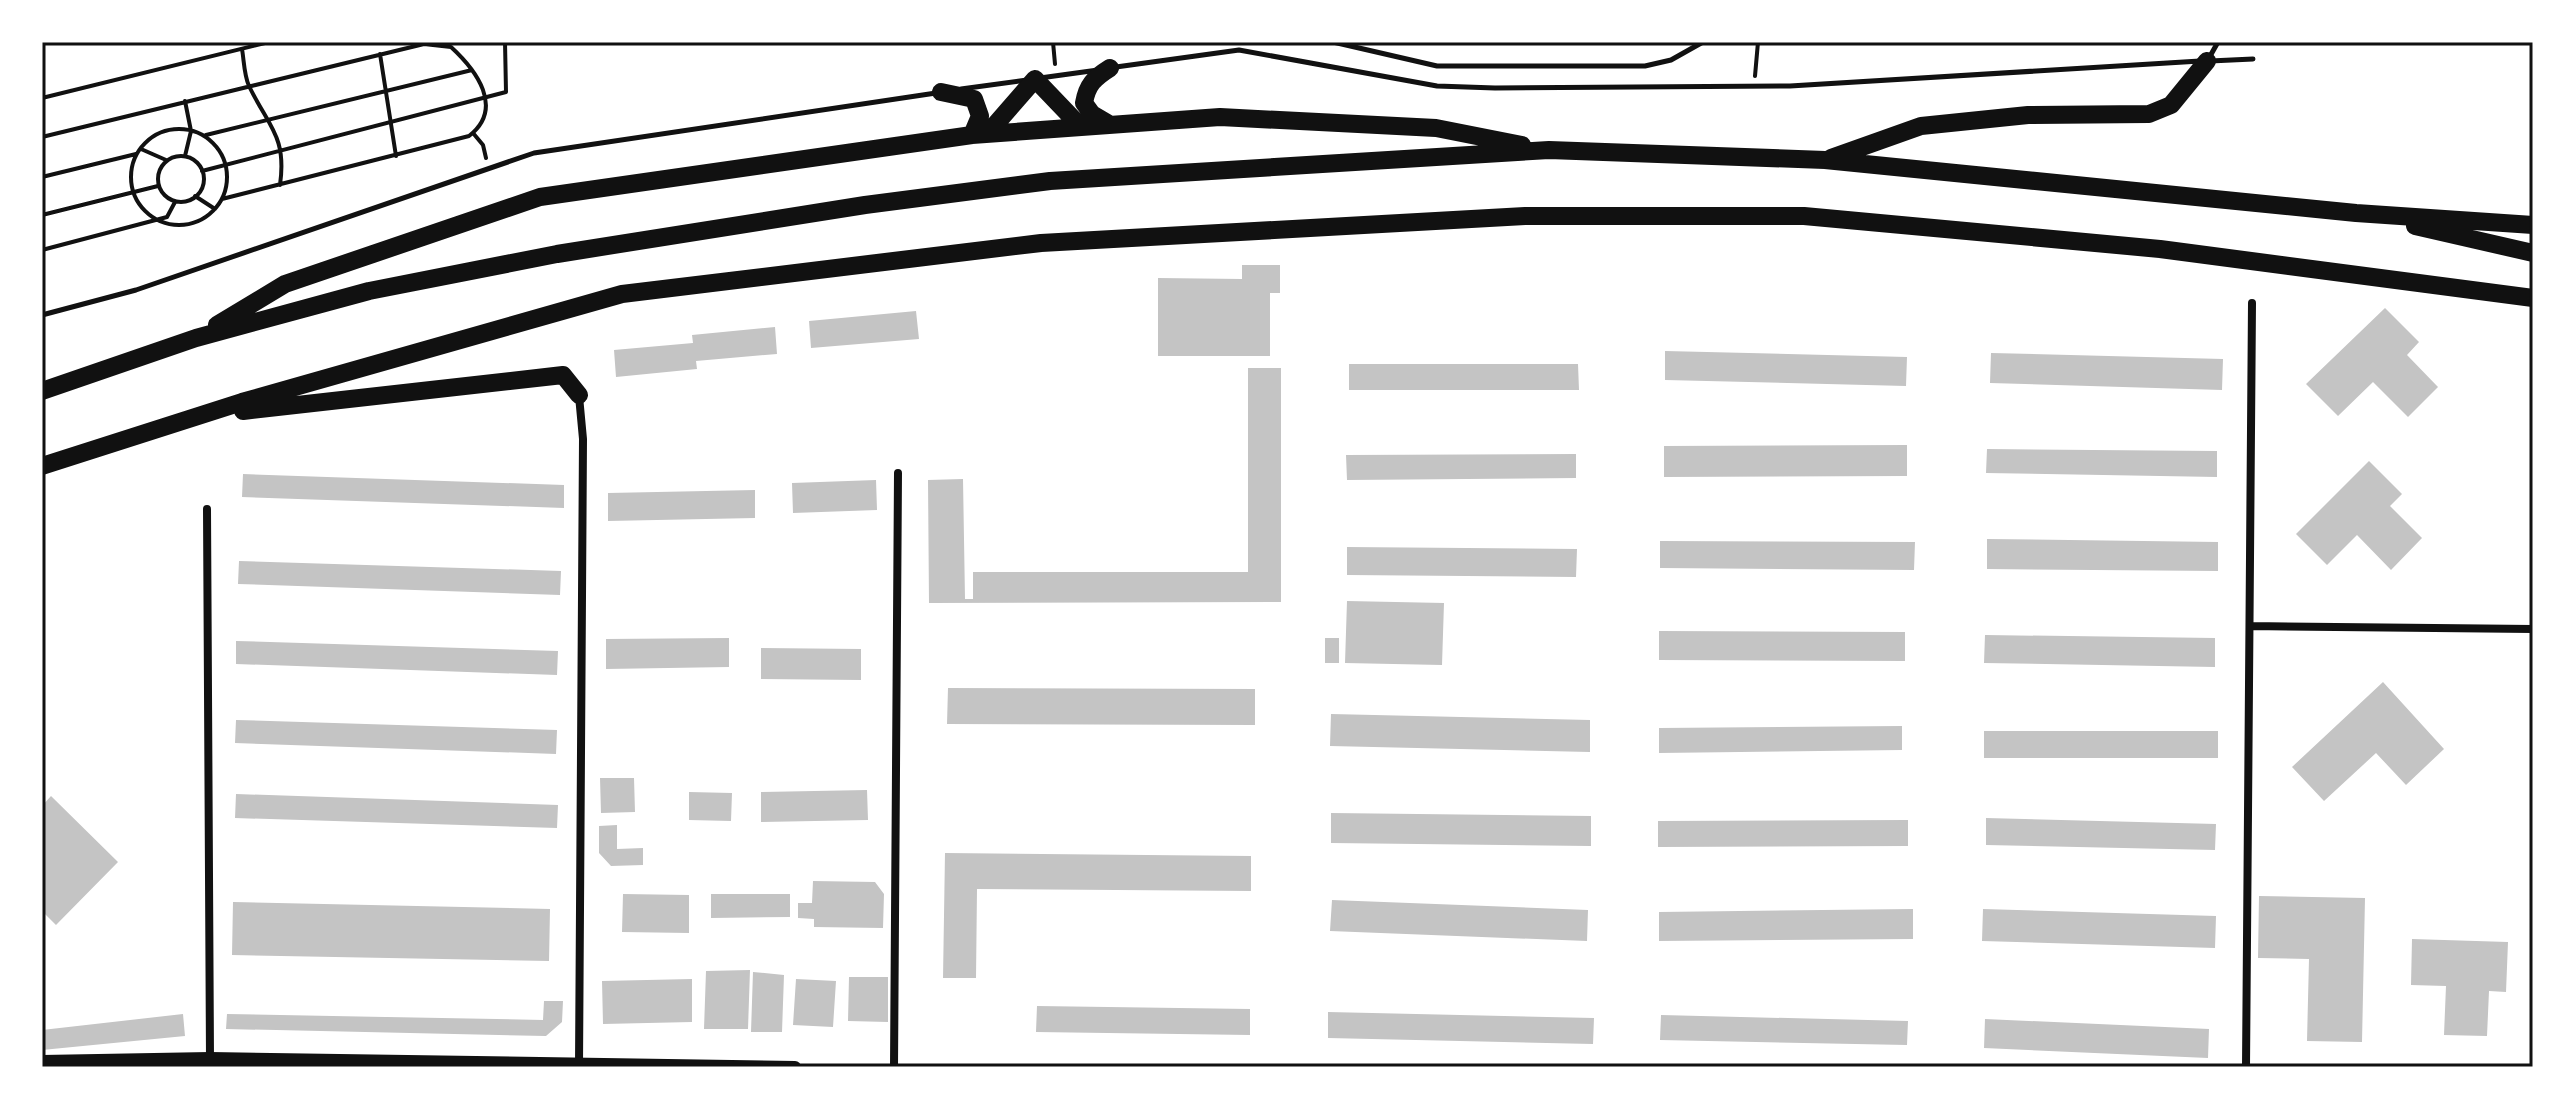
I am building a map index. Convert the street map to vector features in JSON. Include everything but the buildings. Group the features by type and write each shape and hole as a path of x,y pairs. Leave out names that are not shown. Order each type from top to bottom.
{"highway":[{"path":"1825,160 1921,126 2028,115 2149,114 2163,111 2207,61"},
{"path":"1109,124 1092,114 1084,103 1095,77 1110,68"},
{"path":"980,134 1035,79 1080,126"},
{"path":"941,92 974,99 980,116 980,134"},
{"path":"196,338 285,284 540,197 980,134 1220,117 1436,128 1549,150"},
{"path":"42,391 196,338 369,291 525,260 865,205 1050,181 1549,150 1825,160 2356,213 2533,225"},
{"path":"2356,213 2533,253"},
{"path":"42,466 197,416 622,294 1041,243 1510,217 1804,216 2160,249 2533,298"},
{"path":"2472,288 2533,292"},
{"path":"197,416 563,375 579,395"}],"street":[{"path":"2246,1067 2252,303"},
{"path":"579,395 583,439 579,1065"},
{"path":"894,1067 898,473"},
{"path":"207,509 210,1058"},
{"path":"2250,626 2533,629"},
{"path":"42,1061 210,1058 300,1063 795,1067"}],"lane":[{"path":"1333,42 1437,66 1645,66 1671,60 1703,42"},
{"path":"2207,61 2218,42"},
{"path":"42,315 136,290 489,168 567,146 832,111 941,92 1239,50 1437,86 1755,86 2084,71 2253,59"}],"path":[{"path":"42,98 269,42"},
{"path":"202,171 506,92 505,42"},
{"path":"1053,42 1056,76"},
{"path":"1755,86 1758,42"},
{"path":"42,137 424,44 443,43 451,47 485,88 487,96 483,115 473,133 454,142 222,199"},
{"path":"242,48 249,86 270,119 282,150 280,185"},
{"path":"380,54 396,156"},
{"path":"204,136 472,70"},
{"path":"185,101 191,131 185,156"},
{"path":"167,130 191,131 204,136 216,145 225,165 227,182 215,209 196,223 183,225 157,220 146,213 133,193 132,167 136,154 155,135 167,130"},
{"path":"473,133 483,145 489,168"},
{"path":"42,250 167,217 175,202 195,196 204,181 195,160 185,156 166,160 141,149"},
{"path":"42,177 136,154"},
{"path":"166,160 158,173 158,186 175,202"},
{"path":"42,215 158,186"},
{"path":"195,196 215,209"}]}
